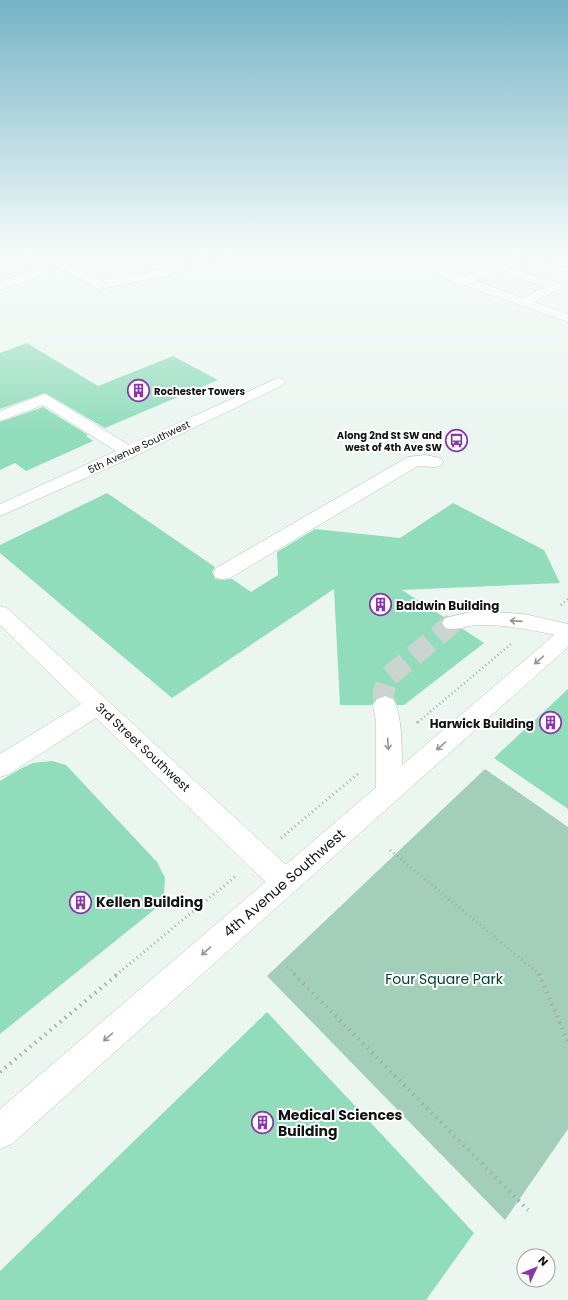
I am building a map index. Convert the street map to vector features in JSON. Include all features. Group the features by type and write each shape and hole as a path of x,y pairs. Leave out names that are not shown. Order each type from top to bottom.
{"street":[{"path":"553,313 568,318"},
{"name":"5th Avenue Southwest","path":"0,511 278,382"},
{"path":"0,416 44,399 129,452"},
{"path":"223,572 414,461 425,460 435,462"},
{"name":"3rd Street Southwest","path":"0,613 285,882"},
{"path":"453,623 475,618 537,624 568,631"},
{"name":"4th Avenue Southwest","path":"0,1132 568,634"},
{"path":"0,767 98,705"},
{"path":"384,705 388,721 389,791"}],"path":[{"path":"0,1072 504,650 568,600"},
{"path":"390,850 540,975 568,1042"},
{"path":"287,967 528,1210"}],"green space":[{"name":"Four Square Park","path":"485,769 568,827 568,1129 505,1220 267,976"}],"building":[{"path":"27,343 98,386 173,356 218,380 105,428 45,393 0,409 0,353"},
{"path":"43,407 88,435 86,436 93,441 26,471 15,463 0,470 0,422"},
{"path":"107,493 215,567 212,572 215,579 232,579 251,592 278,575 277,552 315,529 400,538 453,503 544,550 560,583 402,590 444,617 441,624 445,629 463,629 484,643 404,705 397,705 394,698 386,695 376,698 372,705 340,705 334,589 172,698 0,553 0,545"},
{"name":"Harwick Building","path":"568,689 568,809 494,758"},
{"name":"Kellen Building","path":"52,761 66,765 157,862 165,878 164,895 155,909 0,1034 0,781 33,763"},
{"name":"Medical Sciences Building","path":"267,1012 474,1233 426,1300 0,1300 0,1271"}],"tunnel":[{"path":"385,705 383,694 388,677 453,623"}],"place":[{"name":"Rochester Towers","path":"139,391"},
{"name":"Along 2nd St SW and west of 4th Ave SW","path":"457,441"},
{"name":"Baldwin Building","path":"380,605"},
{"name":"Harwick Building","path":"550,723"},
{"name":"Kellen Building","path":"80,902"},
{"name":"Medical Sciences Building","path":"262,1123"}]}
